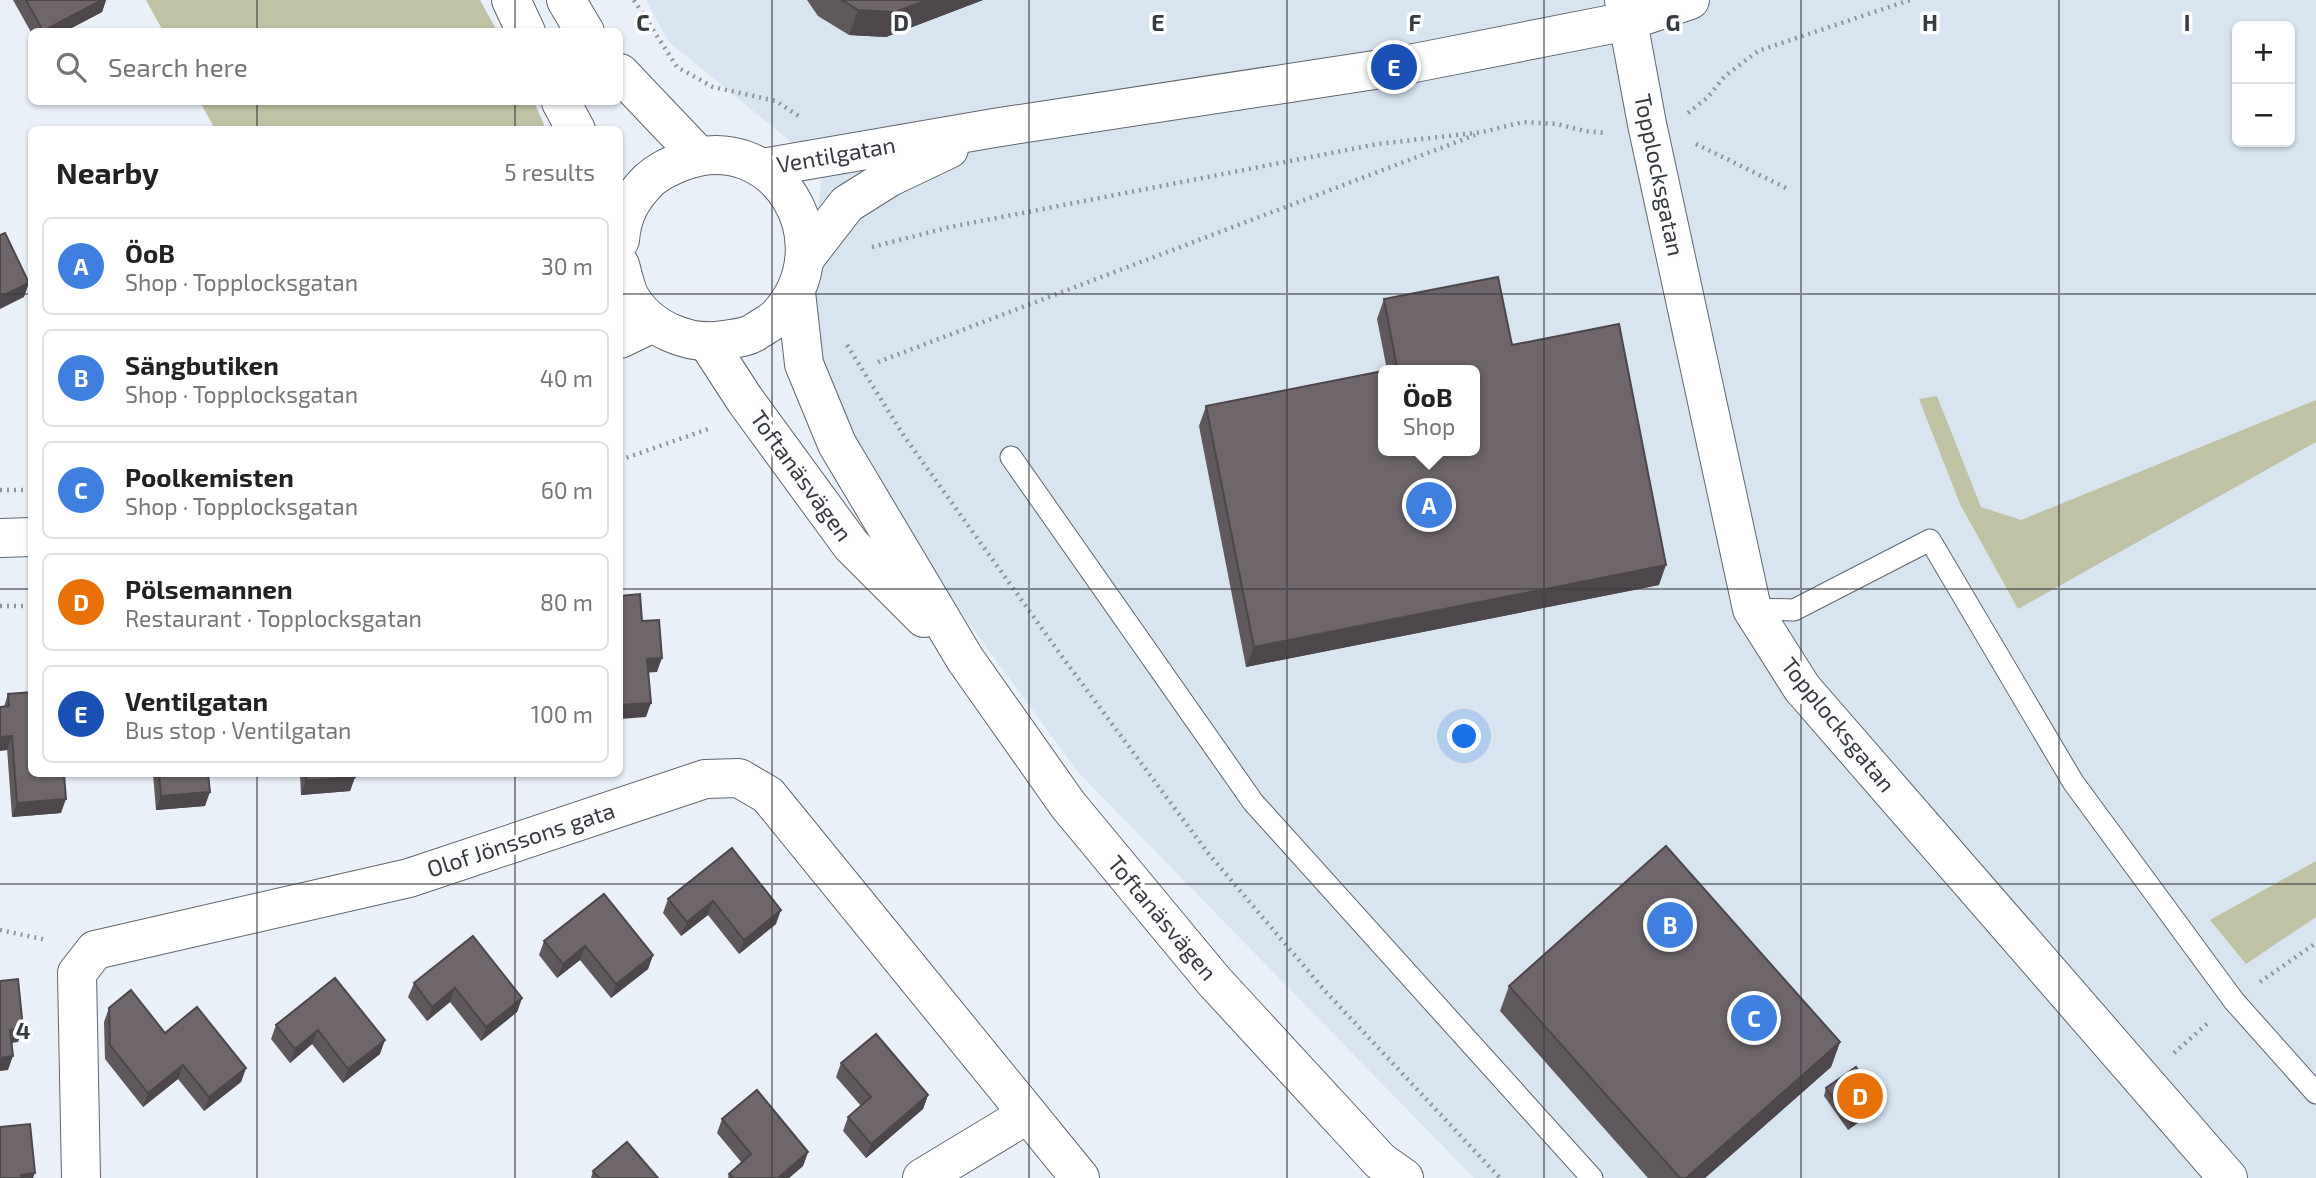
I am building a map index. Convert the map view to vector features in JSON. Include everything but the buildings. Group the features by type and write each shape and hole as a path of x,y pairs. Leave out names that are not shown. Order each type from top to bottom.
{"street":[{"path":"511,0 524,28"},
{"path":"566,0 582,28"},
{"name":"Ventilgatan","path":"762,168 994,128 1394,67 1626,11 1690,0"},
{"name":"Topplocksgatan","path":"1626,11 1647,124 1752,609 1802,688 2228,1178"},
{"path":"623,76 698,155"},
{"path":"563,105 574,126"},
{"name":"Ventilgatan","path":"801,275 847,204 890,177 994,128"},
{"name":"Toftanäsvägen","path":"623,220 633,196 659,170 698,155 732,156 762,168 787,191 802,221 804,364 837,444 965,659 1069,806 1214,981 1390,1172"},
{"path":"623,274 636,331 708,343 748,336 776,318 801,275"},
{"name":"Toftanäsvägen","path":"708,343 745,400 850,545 965,659"},
{"path":"0,538 28,537"},
{"name":"Olof Jönssons gata","path":"81,1178 78,972 95,950 409,878 705,779 739,778 768,796 1080,1178"},
{"path":"922,1178 1028,1114"}],"lane":[{"path":"1011,457 1253,802 1592,1178"},
{"path":"1752,609 1794,610 1930,540 2073,782 2234,1001 2316,1093"}],"path":[{"path":"634,0 677,67"},
{"path":"878,362 1483,132 1523,122 1557,124 1604,134 1690,112 1707,98 1725,76 1758,51 1910,0"},
{"path":"865,253 873,245 950,226 1378,144 1483,132"},
{"path":"1685,138 1786,188"},
{"path":"845,343 904,436 1063,658 1208,853 1326,992 1500,1178"},
{"path":"623,459 719,426"},
{"path":"0,490 28,490"},
{"path":"0,606 28,606"}],"shaded area":[{"path":"646,0 2316,0 2316,1178 1474,1178 1078,772 796,388 823,168 669,42"}],"green space":[{"path":"146,0 480,0 495,28 161,28"},
{"path":"202,105 535,105 545,126 213,126"},
{"path":"1937,396 1981,507 2021,520 2316,400 2316,442 2018,609 1960,504 1919,399"},
{"path":"2316,861 2316,917 2246,964 2210,920"}],"place":[{"name":"Ventilgatan","path":"1394,67"},
{"name":"ÖoB","path":"1429,505"},
{"name":"Sängbutiken","path":"1670,925"},
{"name":"Poolkemisten","path":"1754,1018"},
{"name":"Pölsemannen","path":"1860,1096"}]}
